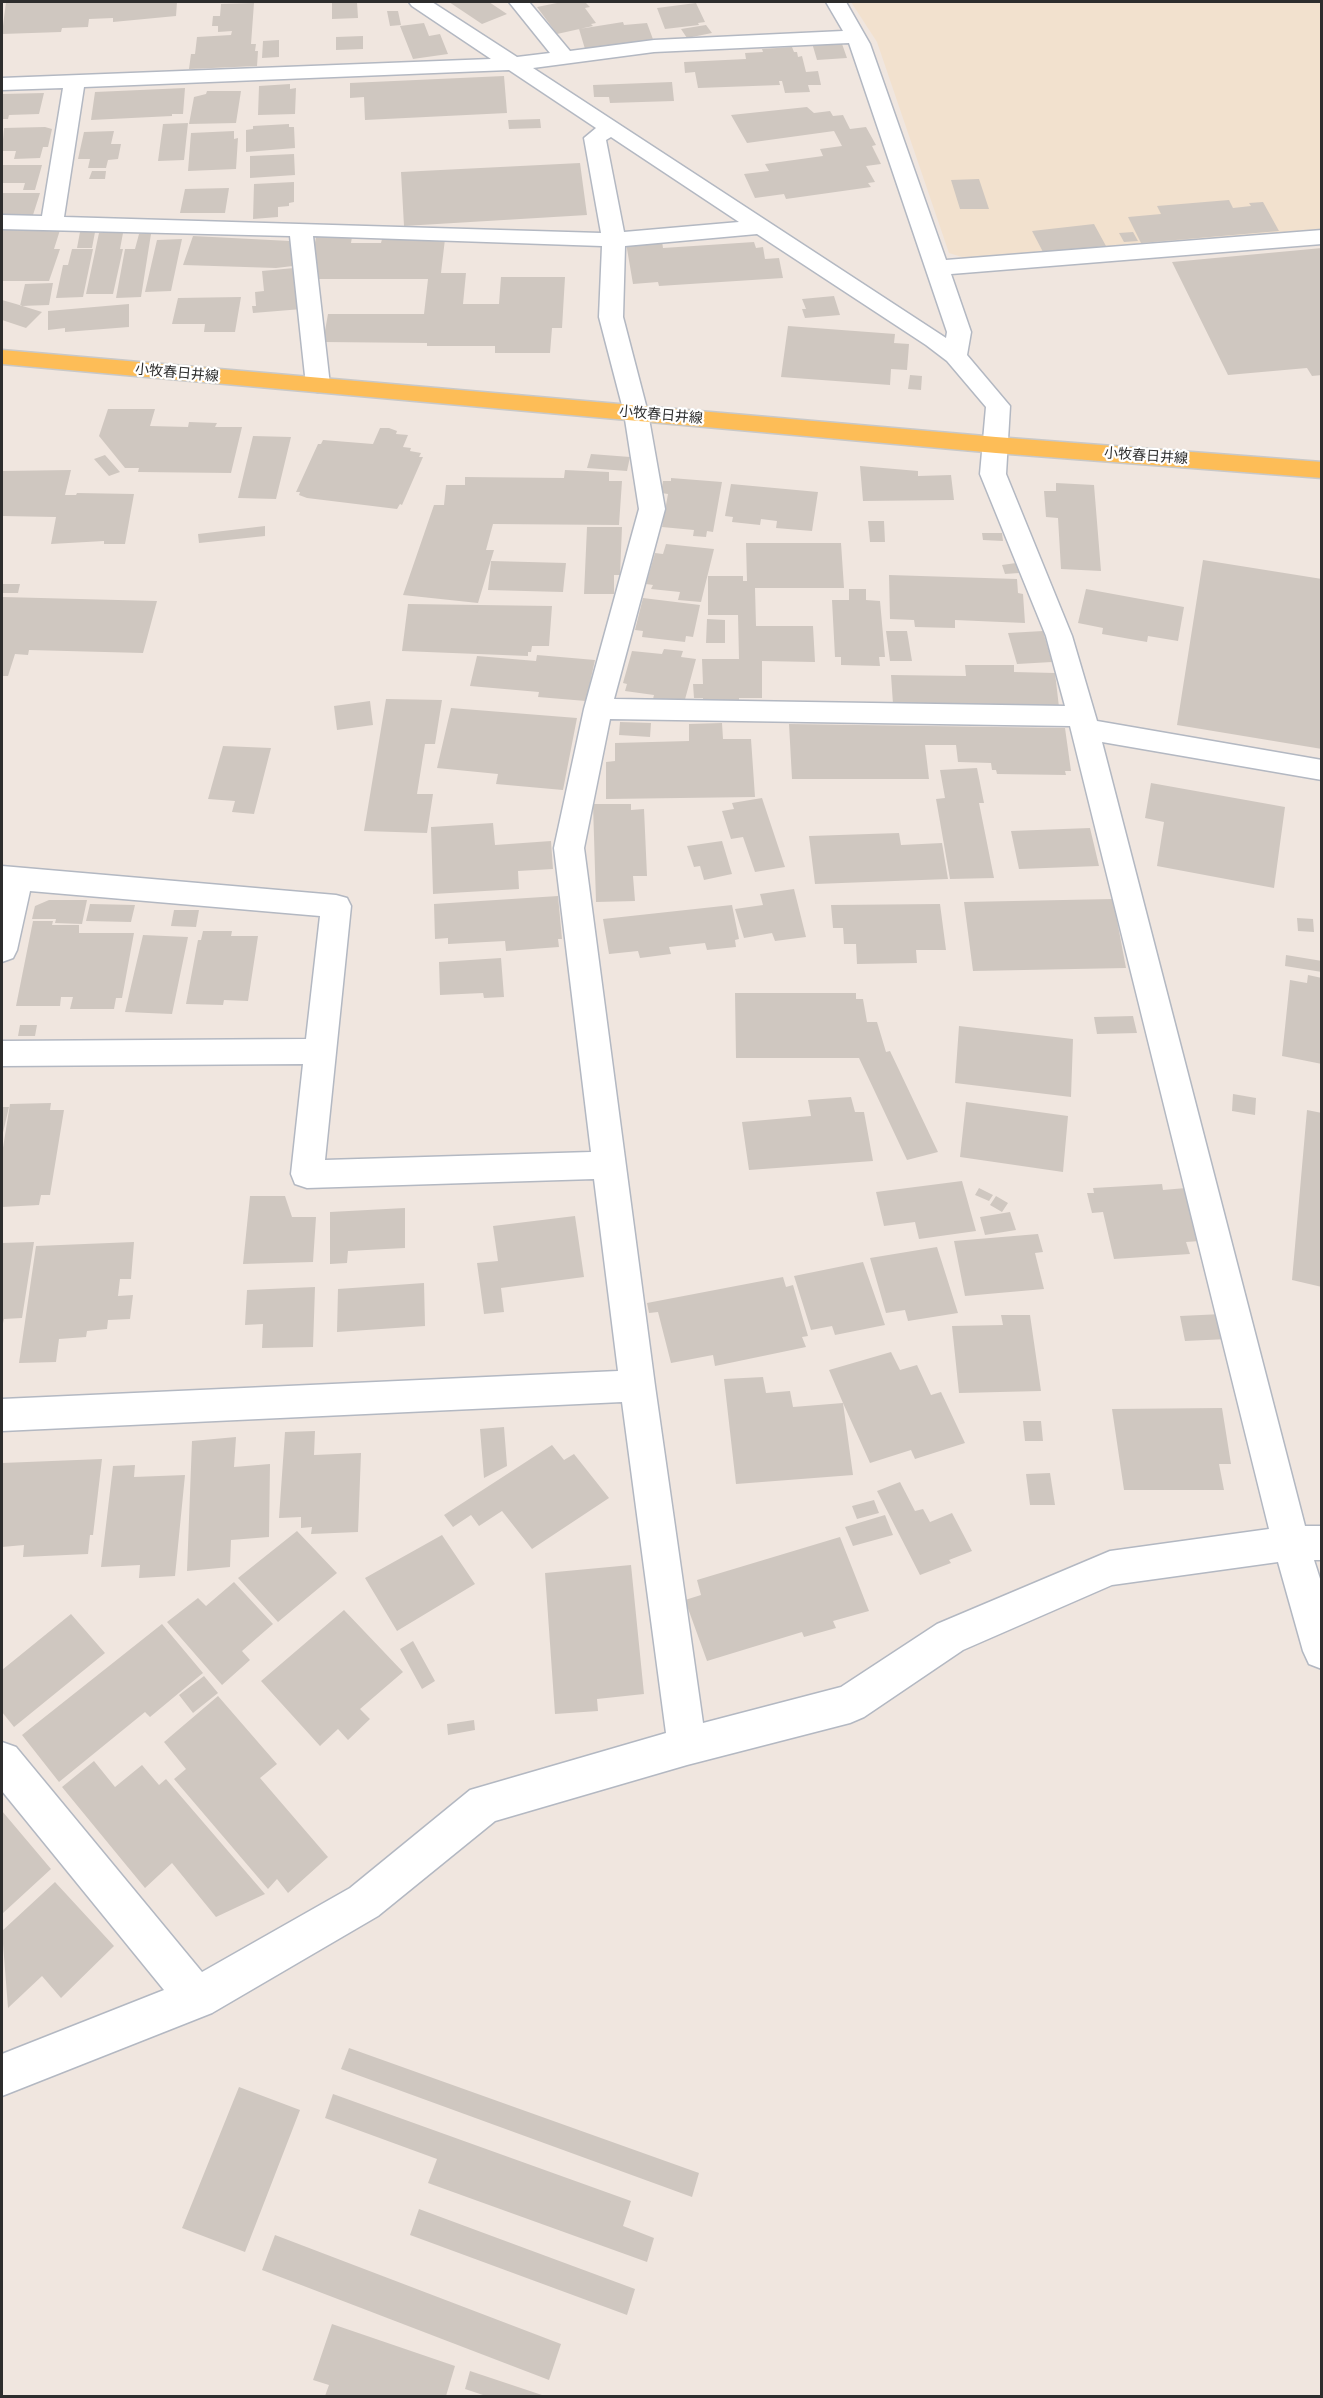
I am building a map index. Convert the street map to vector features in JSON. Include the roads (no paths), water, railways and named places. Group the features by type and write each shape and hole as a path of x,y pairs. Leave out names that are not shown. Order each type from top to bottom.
{"main road":[{"name":"小牧春日井線","path":"2,357 996,445 1322,470"}],"street":[{"path":"419,2 955,356 999,406 993,474 1059,636 1306,1543 1322,1652"},
{"path":"519,2 564,57"},
{"path":"836,2 856,37 938,268 959,332 955,356"},
{"path":"2,84 74,83 514,64 654,46 856,37"},
{"path":"52,223 74,83"},
{"path":"611,129 595,138 614,240 611,317 636,413 652,509 598,709 569,848 637,1386 687,1746"},
{"path":"2,222 614,240 759,227"},
{"path":"301,229 318,385"},
{"path":"938,268 1322,237"},
{"path":"598,709 1083,722 1322,770"},
{"path":"2,950 10,878 336,906 307,1174 609,1165"},
{"path":"2,1054 320,1051"},
{"path":"2,1415 637,1386"},
{"path":"2,2075 197,1998 364,1902 484,1804 687,1746 850,1704 950,1637 1110,1568 1306,1543"},
{"path":"2,1761 197,1998"}]}
